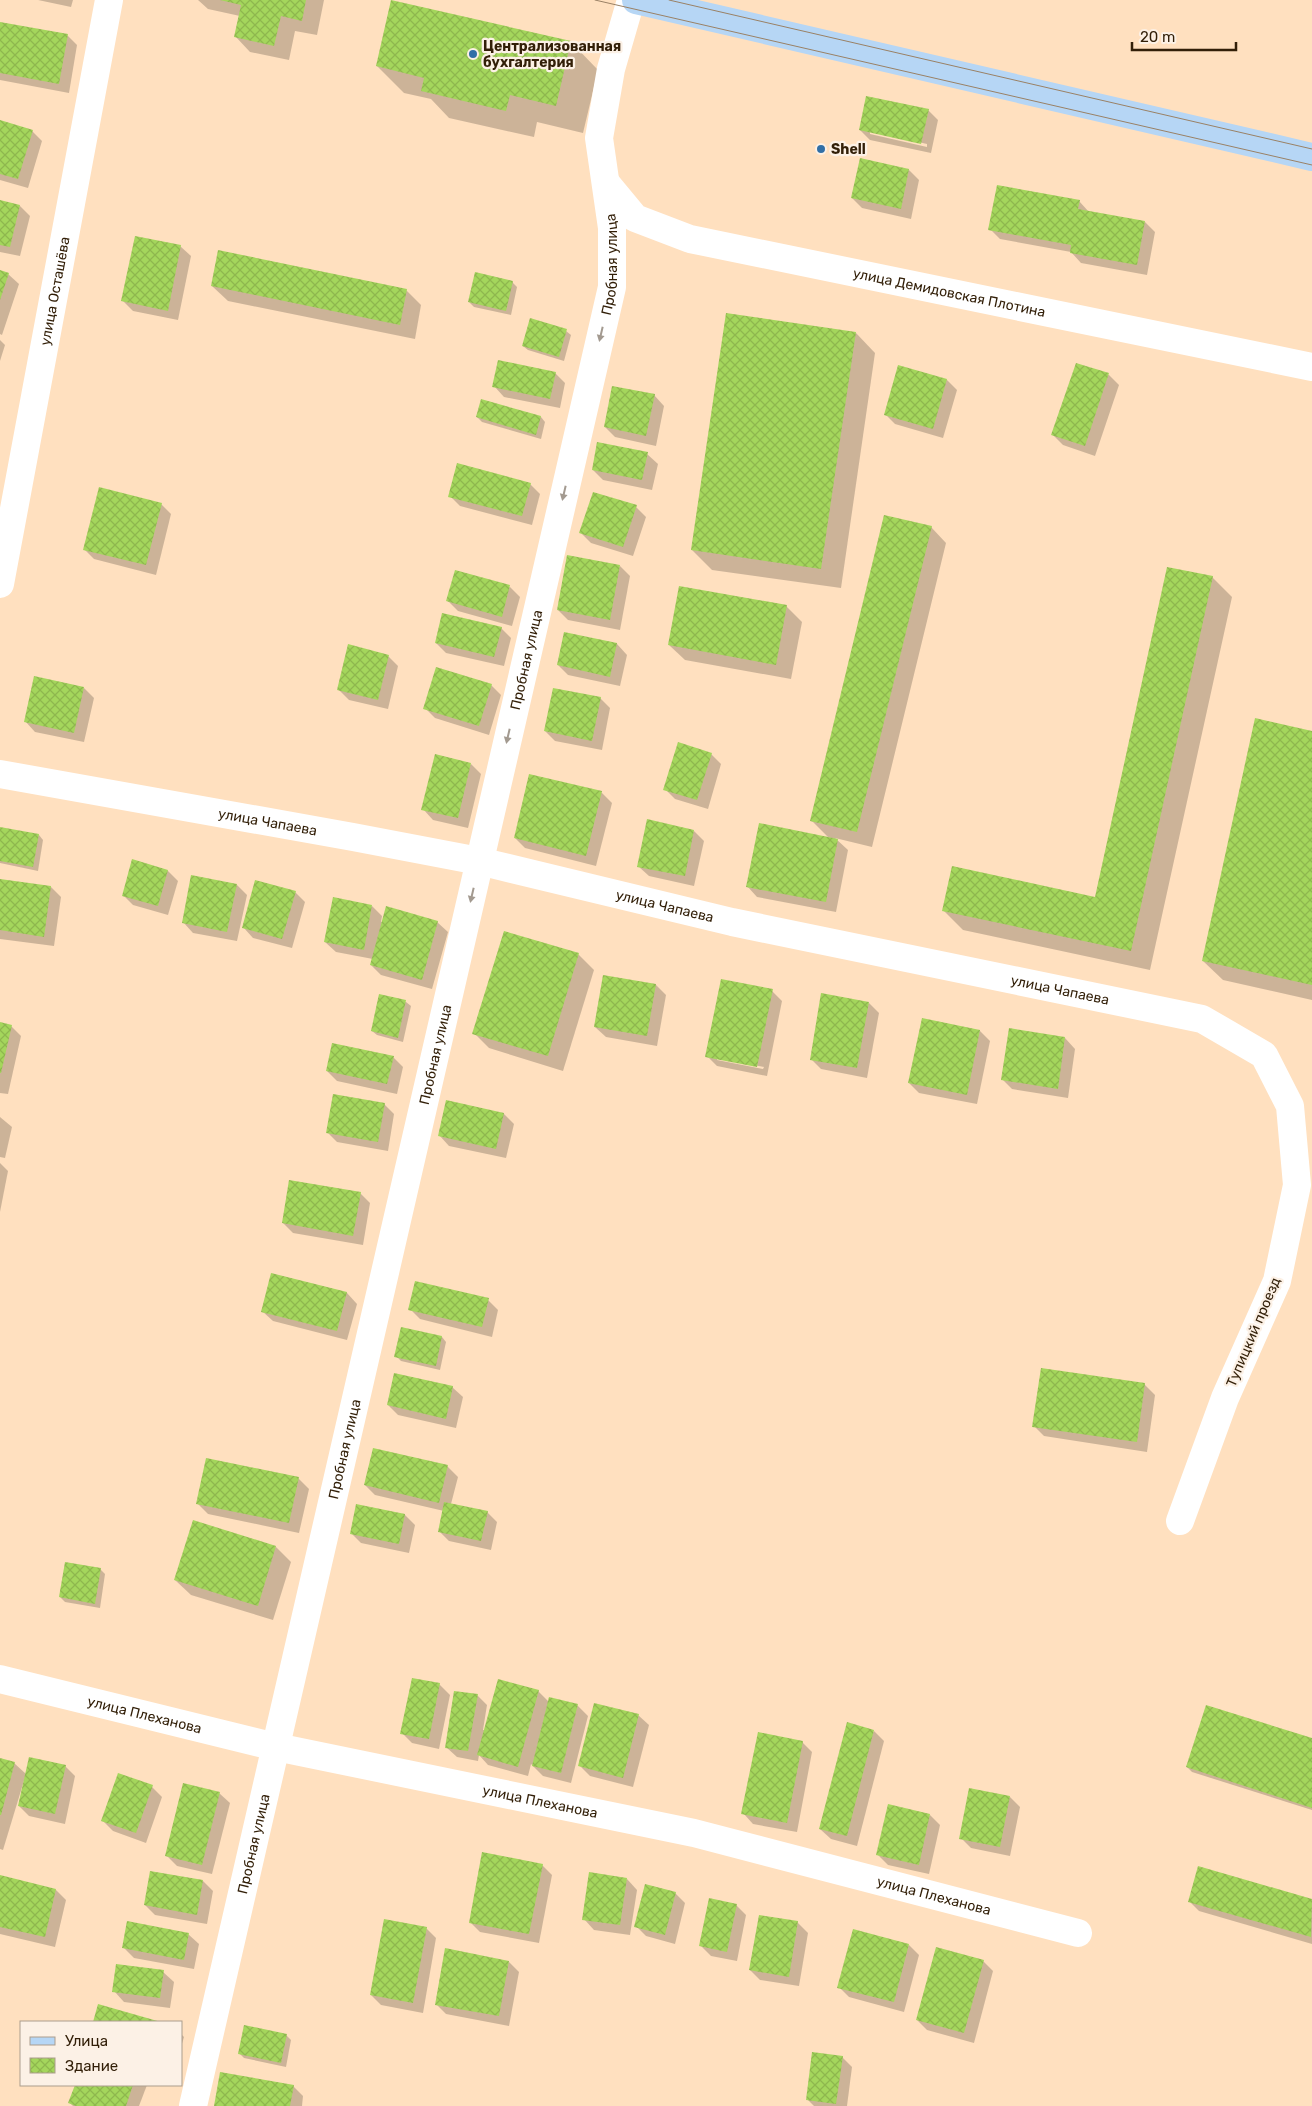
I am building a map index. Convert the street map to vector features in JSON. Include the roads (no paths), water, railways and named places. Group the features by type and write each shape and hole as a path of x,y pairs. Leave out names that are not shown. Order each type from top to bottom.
{"main road":[{"path":"636,0 1312,157"}],"street":[{"name":"улица Осташёва","path":"0,584 110,0"},
{"name":"Пробная улица","path":"193,2106 612,287 612,228 599,138 611,69 631,0"},
{"name":"улица Демидовская Плотина","path":"605,181 635,218 690,239 1312,367"},
{"name":"улица Чапаева","path":"0,774 353,837 479,862 732,922 1202,1019 1264,1055 1290,1106"},
{"name":"Тупицкий проезд","path":"1180,1521 1226,1398 1277,1281 1297,1185 1290,1106"},
{"name":"улица Плеханова","path":"0,1678 276,1747 694,1833 1078,1933"}],"tram line":[{"path":"595,0 1312,165"},
{"path":"669,0 1312,149"}],"place":[{"name":"Централизованная бухгалтерия","path":"473,54"},
{"name":"Shell","path":"821,149"}]}
